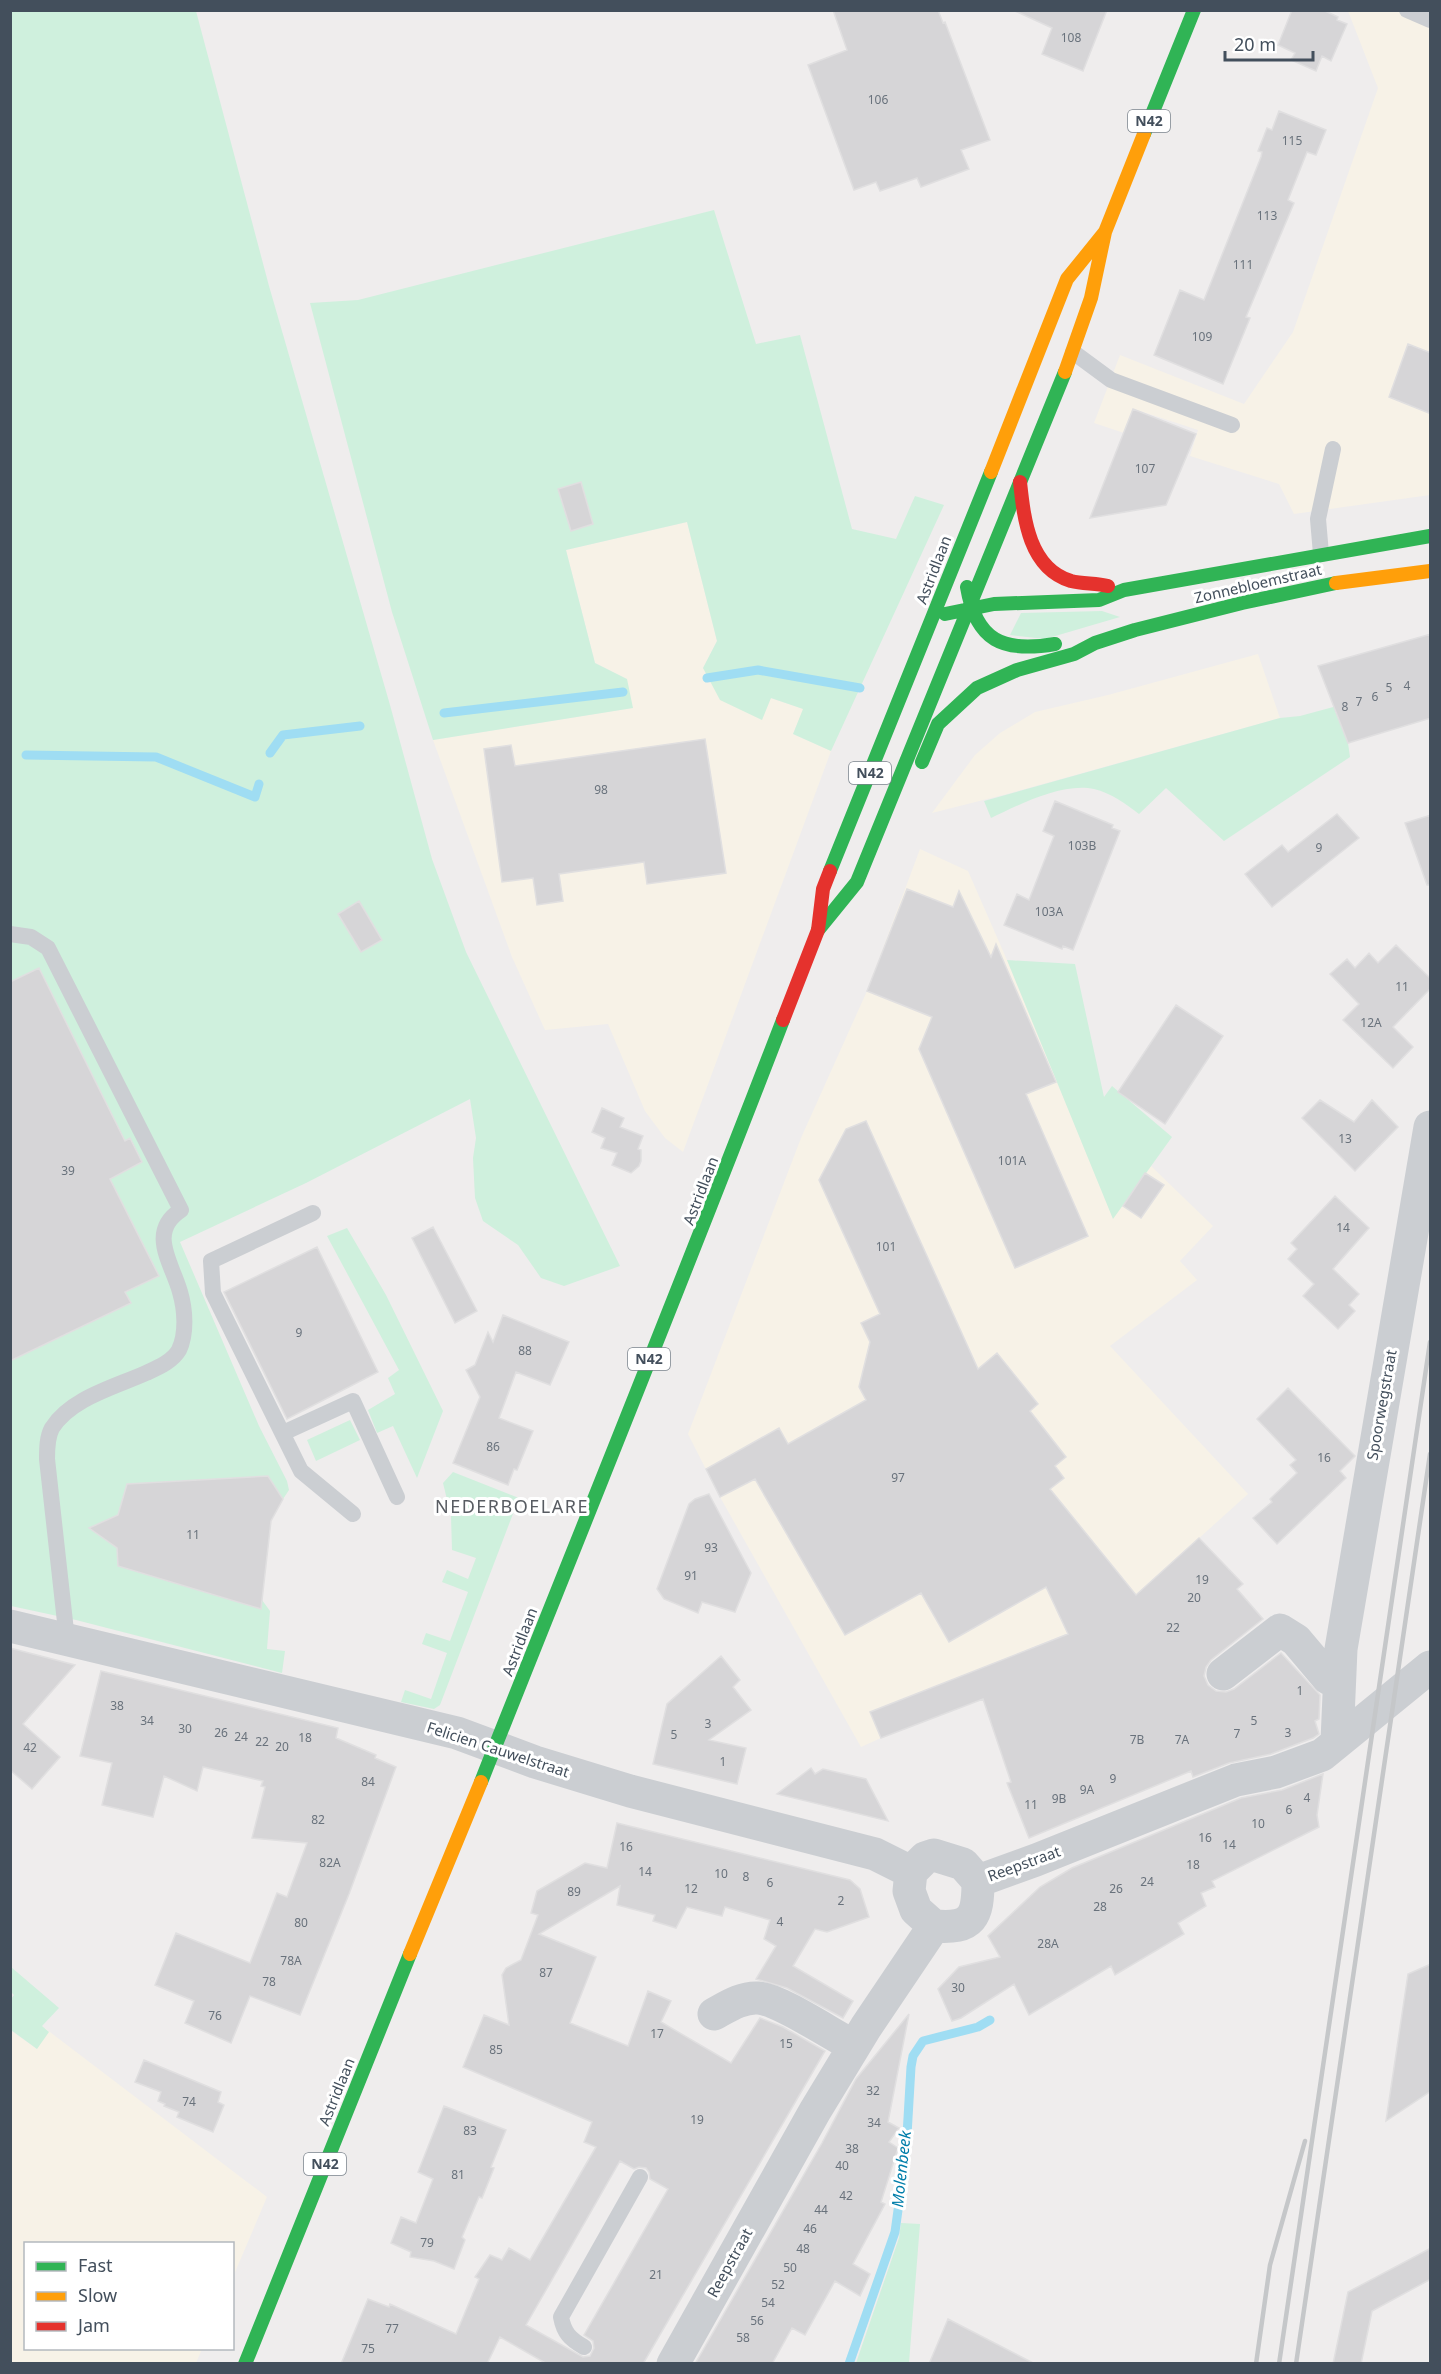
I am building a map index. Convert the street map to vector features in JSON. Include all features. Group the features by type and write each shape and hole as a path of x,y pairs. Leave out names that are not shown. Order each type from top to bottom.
{"main road":[{"name":"Astridlaan","path":"818,930 857,882 864,866 1073,352 1091,298 1105,232 1194,10"},
{"name":"Astridlaan","path":"245,2364 496,1748 638,1385 686,1273 818,930 822,889 933,617 1066,279 1105,232"},
{"path":"1020,482 1026,526 1034,547 1046,565 1066,580 1124,590"},
{"name":"Zonnebloemstraat","path":"1124,590 1431,536"},
{"path":"961,544 968,568 969,608 984,633 1013,648 1039,648 1070,641 1095,643"},
{"name":"Zonnebloemstraat","path":"1095,643 1135,630 1332,584 1431,571"},
{"path":"933,617 994,604 1099,600 1124,590"},
{"path":"915,779 939,724 977,688 1017,670 1074,654 1095,643"},
{"path":"864,866 876,861 886,848"}],"street":[{"name":"Spoorwegstraat","path":"1337,1741 1341,1649 1431,1127"},
{"name":"Felicien Cauwelstraat","path":"10,1626 457,1734 535,1762 630,1791 875,1854 911,1872"},
{"path":"1222,1674 1280,1630 1296,1640 1328,1678 1339,1684"},
{"name":"Reepstraat","path":"673,2364 809,2121 854,2046 934,1926 954,1927 968,1922 978,1906 978,1881 1236,1780 1276,1772 1322,1755 1431,1667"},
{"path":"934,1926 916,1910 909,1891 911,1872 925,1858 934,1855 963,1864 978,1881"},
{"path":"714,2014 734,2003 756,1998 772,2001 854,2046"}],"lane":[{"path":"1407,10 1431,20"},
{"path":"1073,352 1111,380 1232,425"},
{"path":"1320,554 1318,519 1333,449"},
{"path":"10,934 31,937 48,948 181,1210 170,1220 165,1230 163,1247 180,1292 184,1322 178,1352 162,1366 68,1410 52,1429 48,1441 47,1459 67,1640"},
{"path":"313,1213 211,1261 213,1293 301,1471 353,1514"},
{"path":"283,1433 353,1401 397,1497"},
{"path":"584,2347 573,2341 563,2331 561,2318 640,2177"}],"shaded area":[{"path":"1348,11 1430,11 1430,495 1294,514 1279,484 1190,456 1198,430 1134,409 1124,433 1094,423 1120,355 1244,404 1293,332 1378,88"},
{"path":"687,522 717,641 703,668 762,719 770,698 804,709 793,734 831,751 683,1152 665,1138 645,1111 608,1024 545,1030 512,957 433,740 632,708 626,679 595,663 566,550"},
{"path":"1258,654 1280,718 932,813 975,755 1000,733 1035,712 1108,695"},
{"path":"920,849 968,871 1113,1218 1151,1166 1213,1226 1180,1261 1197,1280 1110,1346 1248,1494 1136,1595 1096,1622 871,1712 881,1738 861,1747 720,1497 688,1434 801,1138 867,991"},
{"path":"42,2026 267,2197 234,2275 234,2242 24,2242 24,2350 202,2350 196,2363 11,2363 10,2030 37,2049"}],"green space":[{"path":"10,11 196,11 269,286 432,859 466,952 620,1266 564,1286 541,1278 518,1245 483,1221 475,1198 473,1158 476,1138 470,1099 306,1183 180,1242 289,1490 283,1499 268,1476 127,1484 115,1524 261,1609 262,1600 270,1611 267,1649 285,1651 282,1673 76,1620 11,1606"},
{"path":"714,210 756,344 800,335 852,529 896,539 915,496 944,505 831,751 793,734 803,709 771,698 762,720 720,700 703,668 717,641 687,522 566,550 595,663 627,679 633,708 433,740 392,612 310,303 358,300"},
{"path":"1102,611 1120,617 1045,639 1010,635 1021,613"},
{"path":"1337,706 1338,709 1335,711 1348,743 1350,757 1224,841 1166,788 1139,814 1106,793 1094,789 1069,789 1055,792 991,818 984,801 1280,718 1300,716"},
{"path":"1007,960 1075,964 1104,1097 1112,1086 1172,1137 1113,1219"},
{"path":"347,1228 386,1295 443,1411 417,1478 393,1426 377,1433 368,1410 395,1394 388,1378 399,1370 327,1236"},
{"path":"350,1420 360,1440 316,1461 307,1440"},
{"path":"453,1472 519,1498 440,1705 434,1709 401,1702 405,1690 431,1699 447,1653 422,1644 426,1633 450,1641 468,1592 442,1582 447,1570 468,1579 476,1558 452,1550 451,1516 443,1483"},
{"path":"11,1967 59,2008 42,2026 49,2032 37,2049 11,2030 11,1999 14,1995 11,1992"},
{"path":"901,2223 920,2224 909,2363 856,2363 899,2238"}],"building":[{"path":"833,10 938,10 943,23 945,22 990,140 961,150 969,169 921,187 917,178 880,191 876,182 854,190 808,65 847,50"},
{"path":"1013,10 1107,10 1083,71 1042,54 1052,28"},
{"path":"1292,10 1323,10 1347,24 1331,61 1322,56 1316,71 1291,60 1295,53 1278,45"},
{"path":"1279,111 1326,130 1316,155 1307,152 1288,200 1294,203 1246,317 1250,318 1223,384 1154,355 1180,290 1204,300 1261,157 1262,152 1258,151 1267,128 1272,130"},
{"path":"1408,344 1431,353 1431,414 1389,397"},
{"path":"1133,409 1196,434 1166,505 1090,518"},
{"path":"581,482 593,524 571,531 558,489"},
{"path":"1431,634 1431,718 1348,743 1318,666"},
{"path":"705,739 726,873 647,884 644,862 559,874 563,901 537,905 533,878 502,882 484,749 511,745 515,766"},
{"path":"1055,801 1113,825 1112,828 1120,831 1073,950 1063,946 1062,949 1004,925 1017,894 1029,900 1054,836 1043,831"},
{"path":"1337,814 1359,838 1272,907 1245,874 1282,845 1288,852"},
{"path":"1431,815 1431,885 1427,885 1405,823"},
{"path":"907,889 953,907 959,891 991,957 996,944 1056,1082 1026,1094 1088,1236 1015,1268 919,1049 932,1017 867,991"},
{"path":"359,901 382,940 361,952 338,914"},
{"path":"1396,945 1431,979 1431,988 1393,1027 1413,1047 1393,1068 1343,1020 1359,1004 1330,974 1347,959 1355,968 1369,953 1378,963"},
{"path":"39,968 125,1141 130,1138 142,1162 110,1179 159,1276 125,1292 131,1303 10,1361 10,982"},
{"path":"1176,1005 1223,1036 1165,1124 1118,1092"},
{"path":"1320,1100 1354,1122 1372,1100 1398,1127 1355,1171 1302,1118"},
{"path":"602,1108 624,1118 620,1127 643,1136 638,1149 641,1150 641,1161 631,1173 612,1165 617,1153 601,1148 605,1138 592,1132"},
{"path":"866,1121 978,1369 997,1353 1038,1404 1030,1411 1066,1457 1055,1466 1064,1478 1050,1489 1136,1595 1199,1538 1243,1584 1237,1589 1263,1619 1211,1660 1204,1676 1208,1685 1216,1691 1226,1692 1234,1689 1281,1653 1320,1695 1319,1719 1315,1721 1319,1734 1271,1754 1229,1763 1193,1777 1191,1771 1029,1838 1007,1783 1011,1782 983,1699 881,1738 870,1712 1068,1634 1046,1587 949,1642 921,1593 845,1635 755,1479 720,1497 706,1469 779,1428 788,1444 866,1400 859,1387 870,1342 861,1323 880,1314 819,1180 846,1129"},
{"path":"1145,1173 1164,1185 1141,1218 1123,1206"},
{"path":"1335,1196 1369,1228 1333,1269 1359,1294 1349,1305 1355,1311 1338,1329 1303,1296 1314,1284 1288,1259 1297,1249 1291,1243"},
{"path":"433,1227 477,1311 455,1323 412,1238"},
{"path":"317,1247 378,1372 287,1419 224,1292"},
{"path":"503,1315 569,1342 550,1385 516,1372 499,1418 533,1431 517,1470 514,1469 508,1485 453,1463 480,1397 466,1370 475,1365 488,1332 493,1342"},
{"path":"1288,1388 1355,1456 1340,1471 1346,1478 1277,1544 1253,1518 1272,1502 1270,1499 1297,1473 1290,1465 1296,1460 1257,1419"},
{"path":"268,1476 283,1499 271,1521 261,1609 118,1566 117,1548 89,1528 118,1515 127,1484"},
{"path":"709,1494 751,1573 735,1612 702,1602 698,1613 664,1599 657,1589 689,1504"},
{"path":"10,1648 75,1665 23,1724 60,1757 32,1789 10,1770"},
{"path":"721,1656 740,1680 733,1687 751,1710 709,1740 746,1748 737,1784 653,1764 667,1704"},
{"path":"101,1671 338,1728 336,1738 376,1755 375,1758 396,1767 349,1894 300,2015 250,1996 231,2043 185,2023 194,2001 155,1985 176,1933 250,1963 277,1893 287,1897 307,1843 252,1838 265,1787 261,1786 263,1781 203,1767 197,1791 164,1776 153,1817 102,1805 112,1763 80,1756"},
{"path":"811,1768 815,1774 823,1769 866,1779 888,1821 777,1794"},
{"path":"1323,1774 1317,1815 1319,1827 1212,1881 1215,1887 1201,1893 1206,1906 1178,1923 1184,1934 1115,1975 1111,1966 1029,2015 1014,1984 961,2018 952,2021 938,1989 959,1967 1000,1957 988,1936 1040,1887 1072,1868 1241,1798 1282,1790"},
{"path":"617,1823 850,1880 860,1889 869,1917 827,1932 815,1929 793,1966 853,2001 843,2018 787,1988 756,1979 776,1946 764,1939 770,1920 725,1907 722,1916 687,1907 676,1928 653,1921 655,1915 617,1905 620,1886 539,1934 596,1957 570,2023 628,2046 648,1991 671,2001 661,2022 731,2063 760,2018 783,2027 825,2051 643,2364 547,2364 500,2337 487,2364 341,2364 368,2299 389,2307 390,2304 456,2334 479,2279 475,2277 490,2255 502,2260 509,2248 530,2260 596,2147 584,2142 592,2122 463,2067 484,2015 509,2025 502,1975 506,1968 521,1960 538,1915 531,1913 537,1891 585,1863 607,1868","holes":["620,2161 634,2169 646,2168 650,2179 668,2189 584,2335 593,2341 594,2348 590,2356 583,2357 526,2325"]},
{"path":"1431,1964 1431,2091 1386,2121 1408,1974"},
{"path":"909,2014 888,2122 899,2128 889,2142 898,2148 881,2202 885,2204 853,2264 870,2274 860,2296 835,2281 805,2335 792,2328 772,2364 695,2364 822,2143 856,2079"},
{"path":"144,2060 221,2092 218,2102 224,2105 213,2132 177,2117 179,2112 158,2101 161,2092 135,2082"},
{"path":"444,2106 506,2130 491,2167 494,2168 482,2198 479,2197 462,2237 465,2240 454,2269 434,2261 410,2257 411,2252 391,2243 401,2217 416,2223 433,2179 418,2172"},
{"path":"1431,2248 1431,2279 1372,2311 1361,2364 1333,2364 1348,2292"},
{"path":"948,2319 1035,2364 929,2364"}],"waterway":[{"path":"707,678 758,670 860,688"},
{"path":"444,713 623,692"},
{"path":"270,753 283,735 360,726"},
{"path":"26,755 156,757 255,797 259,784"},
{"name":"Molenbeek","path":"849,2364 895,2232 906,2152 913,2056 923,2041 978,2027 990,2020"}],"railway":[{"path":"1279,2364 1430,1342"},
{"path":"1296,2364 1430,1454"},
{"path":"1256,2364 1270,2265 1305,2141"}],"traffic: fast":[{"path":"1144,134 1194,10"},
{"path":"818,930 857,882 1065,372"},
{"path":"830,871 991,472"},
{"path":"945,614 994,604 1099,600 1124,590 1430,536"},
{"path":"922,762 938,724 977,688 1017,670 1074,654 1095,643 1135,630 1242,603 1336,583"},
{"path":"967,587 977,620 995,639 1021,646 1055,644"},
{"path":"481,1782 783,1020"},
{"path":"245,2364 410,1954"}],"traffic: slow":[{"path":"1065,372 1091,298 1105,232 1144,134"},
{"path":"991,472 1067,279 1105,232"},
{"path":"1336,583 1430,571"},
{"path":"410,1954 481,1782"}],"traffic: jam":[{"path":"1020,482 1031,540 1037,554 1046,565 1057,575 1071,581 1108,586"},
{"path":"783,1020 818,930 823,889 830,871"}],"district":[{"name":"NEDERBOELARE","path":"512,1507"}]}
